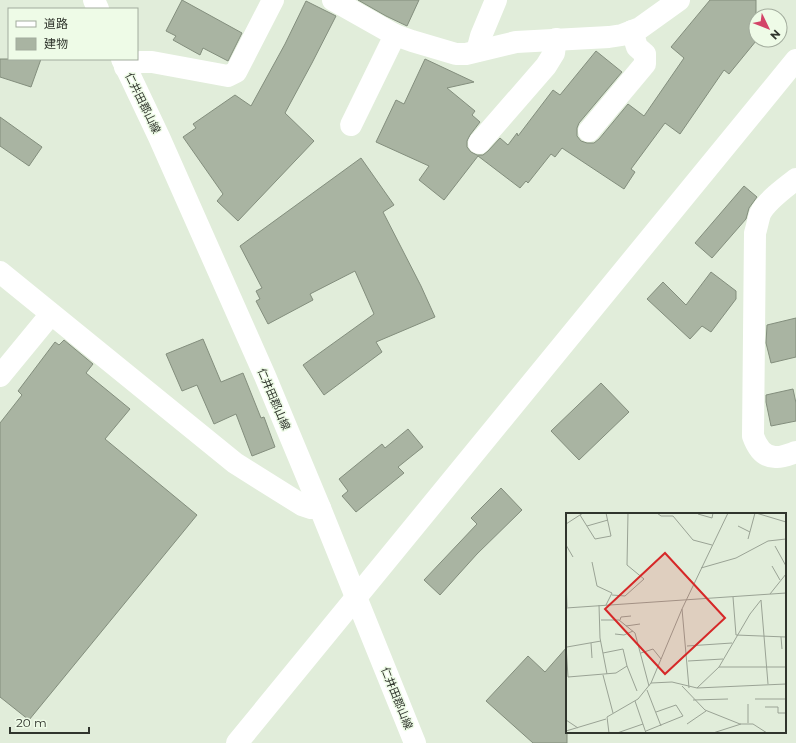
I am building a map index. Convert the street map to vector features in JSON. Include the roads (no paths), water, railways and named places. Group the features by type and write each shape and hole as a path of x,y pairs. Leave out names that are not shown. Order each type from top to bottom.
{"street":[{"path":"124,63 152,62 228,76 236,72 273,0"},
{"path":"333,0 395,35 456,54 466,54 516,42 622,35 640,28 679,0"},
{"path":"477,51 496,0"},
{"path":"589,131 645,64 645,54 638,47 632,31"},
{"path":"351,125 395,35"},
{"path":"479,143 546,66 554,53 556,39"},
{"path":"237,743 796,60"},
{"name":"仁井田郡山線","path":"124,63 162,144 265,376 415,743"},
{"path":"796,179 775,196 766,206 760,214 755,233 753,436 756,444 765,454 778,457 796,452"},
{"path":"0,272 235,463 302,505 311,508 320,508"},
{"path":"0,376 51,314"}]}
